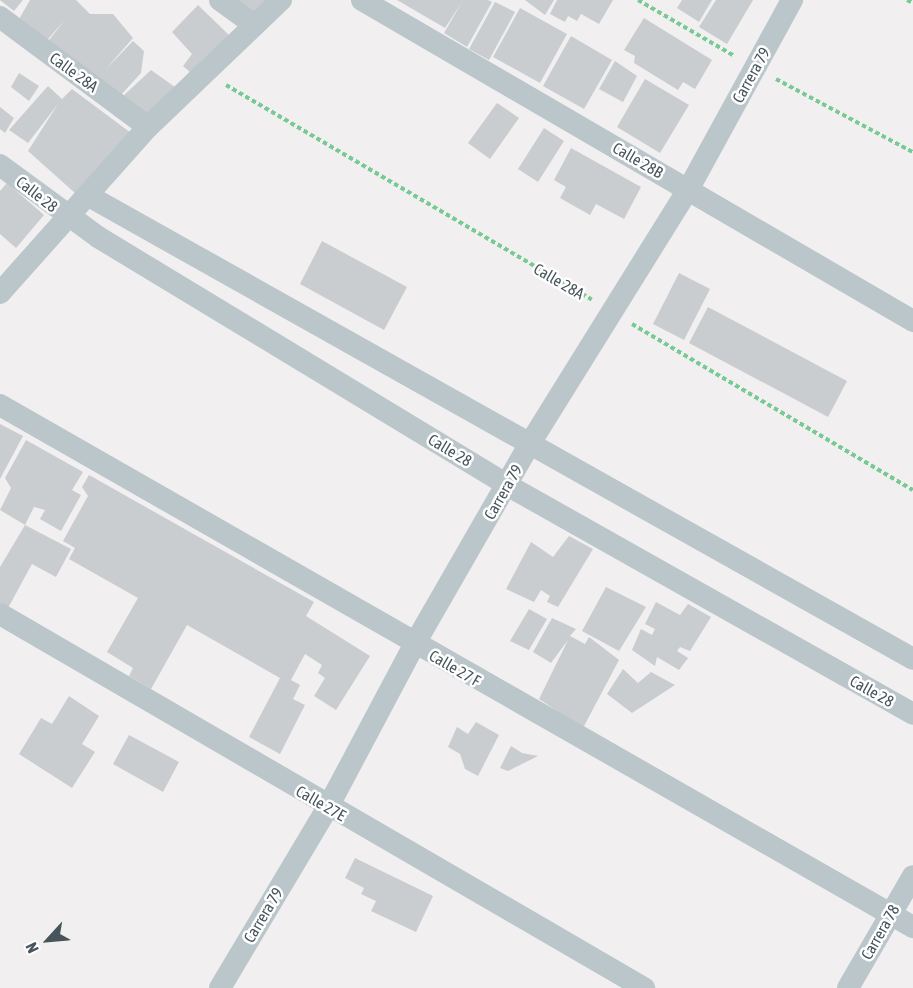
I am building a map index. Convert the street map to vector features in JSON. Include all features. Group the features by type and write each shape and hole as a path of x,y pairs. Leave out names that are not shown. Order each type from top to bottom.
{"street":[{"path":"220,0 253,24"},
{"path":"0,293 148,127 253,24 282,0"},
{"name":"Calle 28B","path":"362,0 913,321"},
{"name":"Carrera 79","path":"220,988 328,807 414,645 529,445 688,190 792,0"},
{"name":"Calle 28A","path":"0,17 148,127"},
{"name":"Calle 28","path":"0,165 67,217 507,485 913,714"},
{"path":"87,195 913,659"},
{"name":"Calle 27 F","path":"0,405 414,645 913,927"},
{"name":"Calle 27E","path":"0,614 328,807 644,988"},
{"name":"Carrera 78","path":"848,988 913,876"}],"path":[{"path":"907,0 913,3"},
{"name":"Calle 28A","path":"204,72 913,490"}],"building":[{"path":"0,0 23,0 14,11"},
{"path":"30,0 76,0 90,14 113,14 133,38 105,70 133,41 144,51 141,73 120,96 99,77 96,81 49,40 65,20 48,39 18,21"},
{"path":"236,0 267,0 254,12"},
{"path":"397,0 488,0 492,2 467,47 444,33 462,2 445,28"},
{"path":"525,0 554,0 545,15"},
{"path":"557,0 613,0 599,24 581,14 577,21 568,16 565,22 550,14"},
{"path":"682,0 712,0 699,22 677,8"},
{"path":"716,0 753,0 727,44 699,27"},
{"path":"495,2 515,12 489,60 469,49"},
{"path":"198,5 230,36 191,73 183,66 192,54 172,32"},
{"path":"520,8 567,34 540,83 493,57"},
{"path":"644,18 712,60 695,89 683,82 678,90 634,63 635,56 624,50"},
{"path":"571,36 612,60 584,109 543,86"},
{"path":"615,61 637,76 623,102 599,89"},
{"path":"151,70 175,87 143,119 122,97"},
{"path":"19,73 39,86 29,101 11,87"},
{"path":"645,79 689,105 660,153 617,127"},
{"path":"48,86 62,99 72,89 131,133 75,193 28,151 58,104 28,143 9,130"},
{"path":"497,103 519,118 490,159 468,143"},
{"path":"0,107 14,118 5,133 0,129"},
{"path":"544,128 564,141 538,182 518,169"},
{"path":"571,148 641,187 624,219 596,204 590,215 560,198 566,187 554,180"},
{"path":"7,183 44,215 16,248 0,234 0,191"},
{"path":"322,241 407,287 384,330 300,284"},
{"path":"679,273 710,289 684,340 653,324"},
{"path":"708,307 847,381 828,417 689,343"},
{"path":"0,424 23,436 0,479"},
{"path":"26,440 83,472 72,490 81,495 61,531 40,519 45,510 34,507 25,525 0,510 11,488 5,478"},
{"path":"89,475 314,602 306,616 370,656 336,710 314,696 325,678 318,673 322,665 305,654 291,680 300,685 293,699 305,705 280,754 249,737 280,678 187,625 151,689 129,676 133,668 107,652 138,598 69,559 75,548 63,541 88,496 82,487"},
{"path":"25,525 71,549 56,577 32,564 8,608 0,603 0,567"},
{"path":"569,536 593,549 558,607 547,602 550,596 541,590 534,602 506,589 531,542 553,557"},
{"path":"606,587 646,607 619,651 582,631"},
{"path":"656,602 680,615 688,604 711,617 690,651 680,647 677,651 688,658 679,670 657,657 655,666 632,650 641,629 652,635 655,629 645,624"},
{"path":"529,609 547,619 529,650 510,641"},
{"path":"552,618 576,629 570,636 585,644 589,637 619,660 583,728 539,699 568,640 551,663 533,652"},
{"path":"623,669 638,683 651,672 675,685 632,713 607,694"},
{"path":"69,696 99,716 82,744 95,752 72,788 19,754 41,718 52,724"},
{"path":"476,722 499,735 478,776 465,769 460,754 448,747 457,727 468,734"},
{"path":"129,735 179,762 163,792 113,764"},
{"path":"511,746 522,753 538,756 508,771 500,768"},
{"path":"355,858 433,896 416,932 371,911 376,901 361,894 364,888 345,878"}]}
